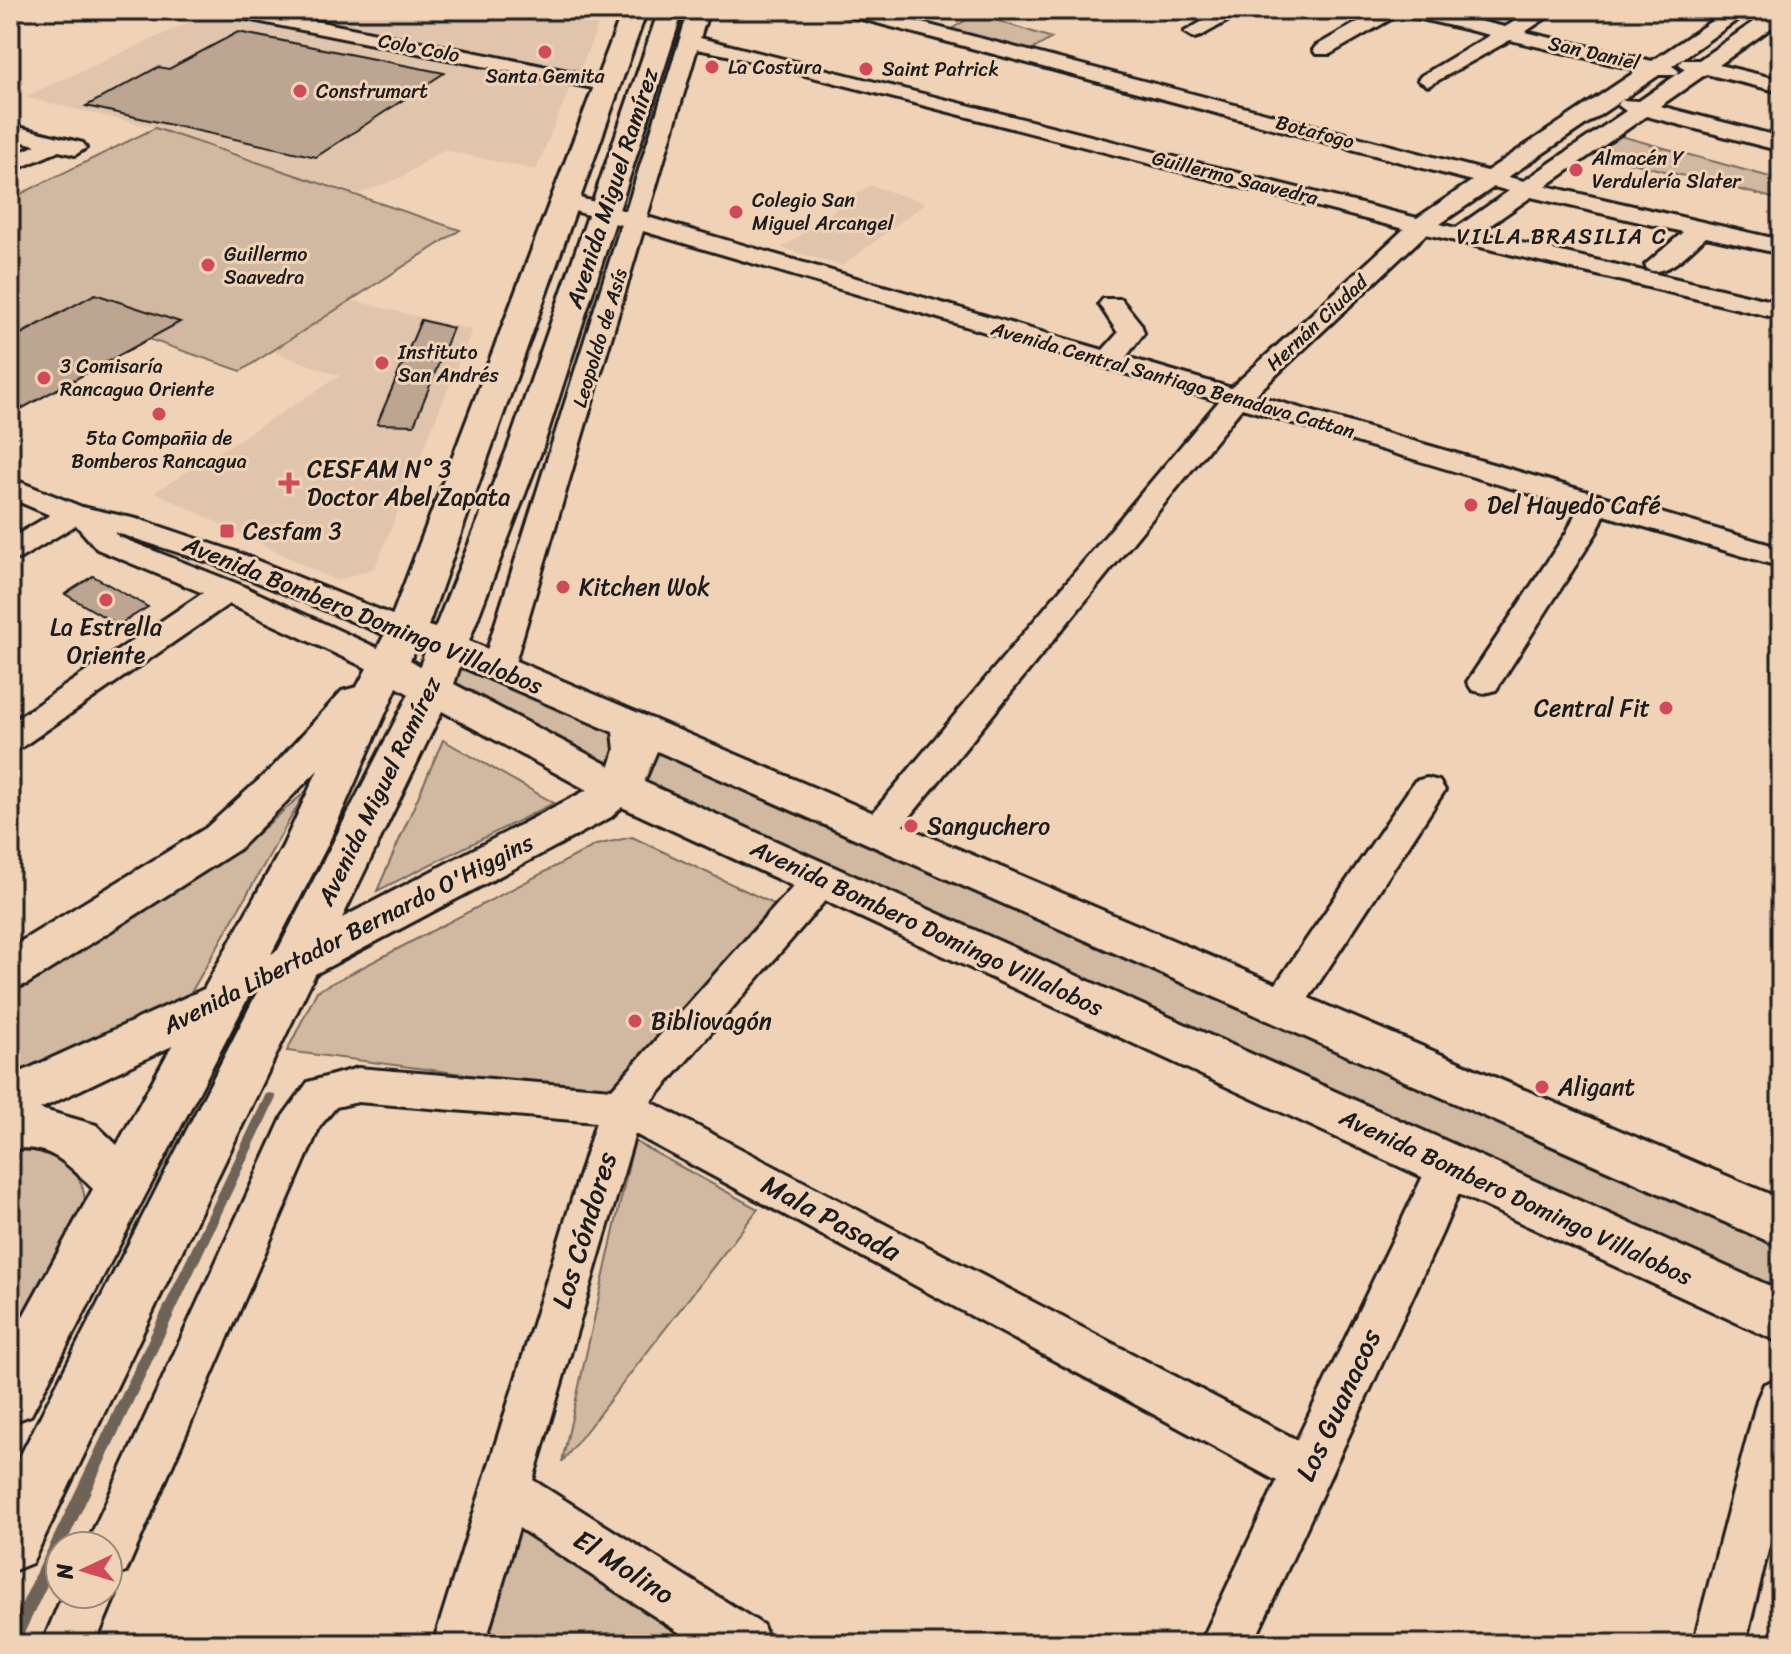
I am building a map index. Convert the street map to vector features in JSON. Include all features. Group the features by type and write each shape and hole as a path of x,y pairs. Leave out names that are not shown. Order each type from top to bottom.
{"main road":[{"name":"Avenida Miguel Ramírez","path":"10,1396 121,1183 305,846 396,648 635,10"},
{"name":"Avenida Miguel Ramírez","path":"10,1541 432,689 446,644 621,217 628,143 671,10"},
{"path":"608,85 614,124 618,135 628,143"},
{"name":"Avenida Bombero Domingo Villalobos","path":"396,648 446,644 1781,1224"},
{"path":"10,971 222,839 287,778 396,648"},
{"name":"Avenida Bombero Domingo Villalobos","path":"396,648 432,689 618,788 1781,1318"},
{"name":"Avenida Libertador Bernardo O'Higgins","path":"10,1100 219,1004 596,806 618,788 636,757 638,742 632,724"},
{"path":"10,1129 24,1126 78,1140 121,1183"}],"street":[{"name":"Colo Colo","path":"231,10 608,85"},
{"name":"Leopoldo de Asís","path":"498,666 621,217 699,10"},
{"name":"Botafogo","path":"850,10 1527,189 1781,247"},
{"path":"1194,32 1237,10"},
{"path":"1323,50 1393,10"},
{"name":"San Daniel","path":"1406,10 1506,34 1781,86"},
{"path":"1428,80 1548,10"},
{"path":"1460,236 1781,12"},
{"name":"Hernán Ciudad","path":"878,831 1236,398 1421,226 1732,16"},
{"path":"1732,16 1756,30 1781,35"},
{"name":"Guillermo Saavedra","path":"689,42 728,49 1460,236 1781,311"},
{"path":"1609,99 1781,144"},
{"path":"10,132 66,146 10,165"},
{"name":"Avenida Central Santiago Benadava Cattan","path":"566,201 1781,558"},
{"path":"1657,265 1701,229"},
{"path":"1107,361 1124,345 1131,333 1128,324 1112,304"},
{"name":"Avenida Bombero Domingo Villalobos","path":"10,487 79,516 130,526 173,539 348,606 396,648"},
{"path":"1484,682 1582,532 1595,503"},
{"path":"10,552 79,516"},
{"name":"Avenida Bombero Domingo Villalobos","path":"79,516 108,543 227,591 396,648"},
{"path":"10,739 227,591"},
{"path":"1281,1008 1427,790"},
{"name":"Los Cóndores","path":"459,1644 622,1107 822,879"},
{"name":"Mala Pasada","path":"119,1530 304,1116 323,1094 358,1085 622,1107 1307,1471"},
{"name":"Los Guanacos","path":"1226,1644 1449,1166"},
{"path":"1719,1644 1781,1400"},
{"name":"El Molino","path":"504,1490 744,1644"},
{"path":"68,1644 83,1610"}],"shaded area":[{"path":"341,10 604,10 580,70 317,23"},
{"path":"210,13 571,85 536,170 443,150 402,177 359,194 155,128 24,97"},
{"path":"976,14 1052,38 1025,54 945,33"},
{"name":"Guillermo Saavedra","path":"155,128 460,230 241,371 65,310 10,339 10,199"},
{"path":"1606,132 1781,180 1781,200 1580,150"},
{"path":"870,185 926,203 842,266 782,248"},
{"name":"CESFAM N° 3 Doctor Abel Zapata","path":"351,300 472,330 375,568 336,581 155,492 340,376 271,351"},
{"path":"457,664 1781,1240 1781,1301 821,861 652,788 450,683"},
{"path":"443,740 554,803 377,891"},
{"path":"306,791 184,1005 10,1085 10,996 256,835"},
{"path":"632,837 774,904 609,1093 287,1051 317,991 596,845"},
{"path":"634,1141 758,1209 562,1462"},
{"path":"10,1148 39,1151 63,1161 80,1181 85,1210 10,1355"},
{"path":"511,1519 707,1644 474,1644"}],"building":[{"path":"238,32 444,73 316,157 86,106 158,67 169,69"},
{"name":"3 Comisaría Rancagua Oriente","path":"95,294 180,322 10,415 10,340"},
{"path":"421,320 453,328 414,425 377,424"},
{"name":"La Estrella Oriente","path":"93,576 148,607 118,625 65,594"}],"waterway":[{"path":"11,1644 270,1098"}],"place":[{"name":"Santa Gemita","path":"545,52"},
{"name":"La Costura","path":"712,67"},
{"name":"Saint Patrick","path":"866,69"},
{"name":"Construmart","path":"300,91"},
{"name":"Almacén Y Verdulería Slater","path":"1576,170"},
{"name":"Colegio San Miguel Arcangel","path":"736,212"},
{"name":"Guillermo Saavedra","path":"208,265"},
{"name":"Instituto San Andrés","path":"382,363"},
{"name":"3 Comisaría Rancagua Oriente","path":"44,378"},
{"name":"5ta Compañia de Bomberos Rancagua","path":"159,414"},
{"name":"CESFAM N° 3 Doctor Abel Zapata","path":"289,483"},
{"name":"Del Hayedo Café","path":"1471,505"},
{"name":"Cesfam 3","path":"227,531"},
{"name":"Kitchen Wok","path":"563,587"},
{"name":"La Estrella Oriente","path":"106,600"},
{"name":"Central Fit","path":"1666,708"},
{"name":"Sanguchero","path":"911,826"},
{"name":"Bibliovagón","path":"635,1021"},
{"name":"Aligant","path":"1542,1087"}],"district":[{"name":"VILLA BRASILIA C","path":"1562,236"}]}
